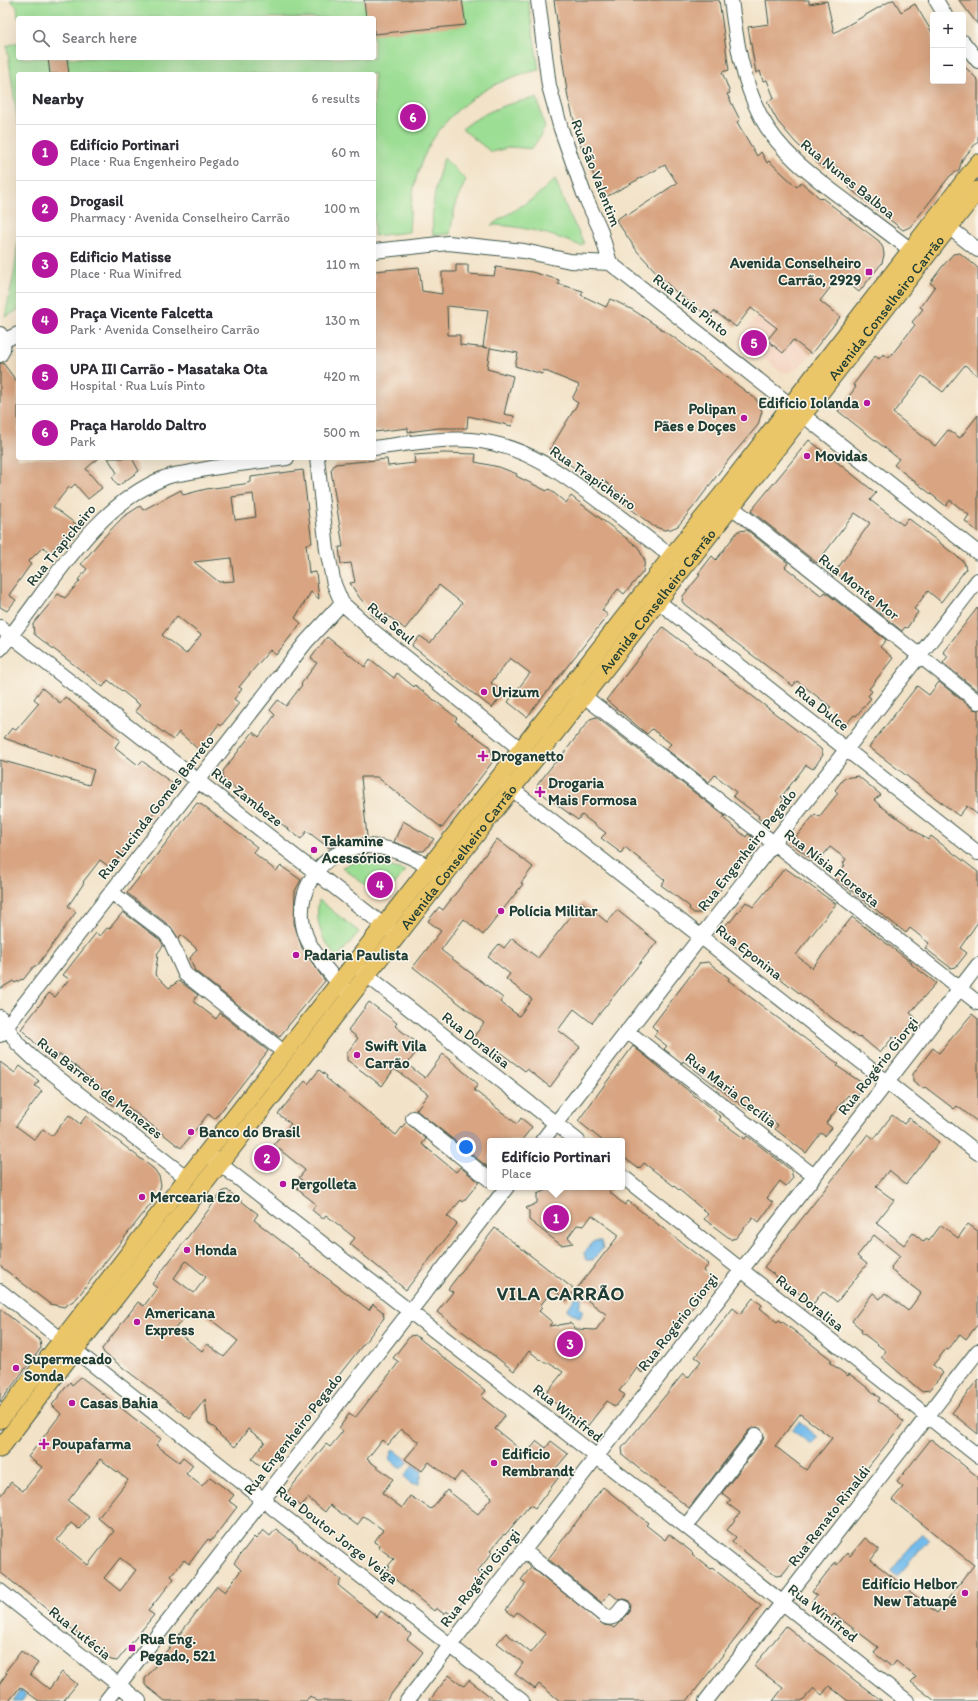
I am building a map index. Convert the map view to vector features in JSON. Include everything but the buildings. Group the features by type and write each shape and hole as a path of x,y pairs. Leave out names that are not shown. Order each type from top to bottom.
{"main road":[{"name":"Avenida Conselheiro Carrão","path":"360,970 397,936 437,872 505,784 578,691 658,601 685,567 726,502 943,222 978,163"},
{"name":"Avenida Conselheiro Carrão","path":"943,222 978,190"},
{"name":"Avenida Conselheiro Carrão","path":"578,691 644,591 671,556 726,502"},
{"name":"Avenida Conselheiro Carrão","path":"0,1449 74,1351 220,1164 360,970 384,926 437,872"},
{"name":"Avenida Conselheiro Carrão","path":"0,1420 285,1053 345,990"}],"street":[{"name":"Rua São Valentim","path":"538,0 549,86 561,129 584,194 600,229 610,263"},
{"name":"Rua Nunes Balboa","path":"731,0 736,43 745,78 761,117 780,145 799,165 917,254"},
{"path":"936,0 943,12"},
{"path":"966,46 978,61"},
{"path":"943,222 978,250"},
{"path":"376,251 448,243 524,251 570,261 610,263"},
{"name":"Rua Luís Pinto","path":"610,263 978,553"},
{"path":"0,355 4,347 2,338 16,334"},
{"name":"Rua Trapicheiro","path":"376,448 452,440 472,440 496,444 524,453 568,477 685,567"},
{"name":"Rua Trapicheiro","path":"0,649 85,539 109,512 136,493 165,477 210,468 272,460"},
{"name":"Rua Seul","path":"317,460 327,550 334,584 342,603 373,631 528,755"},
{"name":"Rua Monte Mor","path":"726,502 978,702"},
{"name":"Rua Engenheiro Pegado","path":"544,1138 978,580"},
{"name":"Rua Dulce","path":"644,591 978,853"},
{"name":"Rua Lucinda Gomes Barreto","path":"2,1026 111,892 306,642 342,603"},
{"name":"Rua Zambeze","path":"0,627 317,872 397,936"},
{"name":"Rua Nísia Floresta","path":"578,691 978,1003"},
{"name":"Rua Eponina","path":"505,784 978,1153"},
{"path":"345,990 315,952 306,936 303,923 303,898 307,887 324,862 331,856 357,847 381,848 399,853 437,872"},
{"path":"111,892 166,934 185,974 285,1053"},
{"name":"Rua Rogério Giorgi","path":"407,1701 978,965"},
{"name":"Rua Doralisa","path":"360,970 574,1138"},
{"name":"Rua Barreto de Menezes","path":"2,1026 34,1059 187,1178"},
{"name":"Rua Maria Cecília","path":"627,1031 814,1176"},
{"path":"413,1118 487,1178"},
{"name":"Rua Winifred","path":"206,1154 686,1526 907,1701"},
{"name":"Rua Doralisa","path":"625,1178 978,1456"},
{"name":"Rua Engenheiro Pegado","path":"106,1701 410,1312 502,1190"},
{"name":"Rua Doutor Jorge Veiga","path":"0,1291 263,1500 522,1701"},
{"name":"Rua Renato Rinaldi","path":"706,1701 978,1351"},
{"path":"686,1526 756,1435"},
{"path":"523,1550 606,1617 610,1618 615,1616 623,1607"},
{"name":"Rua Lutécia","path":"0,1591 139,1701"}],"shaded area":[{"path":"759,314 811,354 797,369 789,373 780,371 739,340","holes":["771,336 783,352 769,342 767,345 765,344"]}],"green space":[{"path":"10,0 528,0 539,70 500,82 466,103 450,117 437,133 427,150 419,169 412,200 409,232 376,236 376,72 16,72 16,111 7,46 16,43 16,60 376,60 376,16 18,16 17,7"},
{"path":"537,98 545,128 532,149 512,147 491,152 462,129 488,112 517,102"},
{"path":"444,158 466,180 456,202 450,234 433,235 434,196"},
{"path":"555,179 568,212 584,243 581,246 537,231 502,225 491,225 534,198"},
{"path":"16,258 16,311 5,317"},
{"path":"359,861 372,861 405,871 383,899 342,867"},
{"path":"319,900 359,932 337,958 321,932 318,917"}],"water":[{"path":"594,1241 601,1241 603,1248 593,1260 586,1260 584,1253"},
{"path":"576,1296 582,1299 579,1307 583,1311 580,1318 567,1310"},
{"path":"799,1422 818,1437 812,1445 792,1430"},
{"path":"393,1449 409,1461 403,1468 399,1468 389,1459"},
{"path":"413,1465 422,1471 419,1484 411,1484 405,1476"},
{"path":"922,1533 929,1539 897,1577 891,1571"},
{"path":"20,1690 26,1695 22,1701 12,1701"}],"place":[{"name":"Praça Haroldo Daltro","path":"413,117"},
{"name":"Avenida Conselheiro Carrão, 2929","path":"869,272"},
{"name":"UPA III Carrão - Masataka Ota","path":"754,343"},
{"name":"Edifício Iolanda","path":"867,403"},
{"name":"Polipan Pães e Doçes","path":"744,418"},
{"name":"Movidas","path":"807,456"},
{"name":"Urizum","path":"484,692"},
{"name":"Droganetto","path":"483,756"},
{"name":"Drogaria Mais Formosa","path":"540,792"},
{"name":"Takamine Acessórios","path":"314,850"},
{"name":"Praça Vicente Falcetta","path":"380,885"},
{"name":"Polícia Militar","path":"501,911"},
{"name":"Padaria Paulista","path":"296,955"},
{"name":"Swift Vila Carrão","path":"357,1055"},
{"name":"Banco do Brasil","path":"191,1132"},
{"name":"Drogasil","path":"267,1158"},
{"name":"Pergolleta","path":"283,1184"},
{"name":"Mercearia Ezo","path":"142,1197"},
{"name":"Edifício Portinari","path":"556,1218"},
{"name":"Honda","path":"187,1250"},
{"name":"Americana Express","path":"137,1322"},
{"name":"Edificio Matisse","path":"570,1344"},
{"name":"Supermecado Sonda","path":"16,1368"},
{"name":"Casas Bahia","path":"72,1403"},
{"name":"Poupafarma","path":"44,1444"},
{"name":"Edificio Rembrandt","path":"494,1463"},
{"name":"Edifício Helbor New Tatuapé","path":"965,1593"},
{"name":"Rua Eng. Pegado, 521","path":"132,1648"}],"district":[{"name":"VILA CARRÃO","path":"561,1293"}]}
